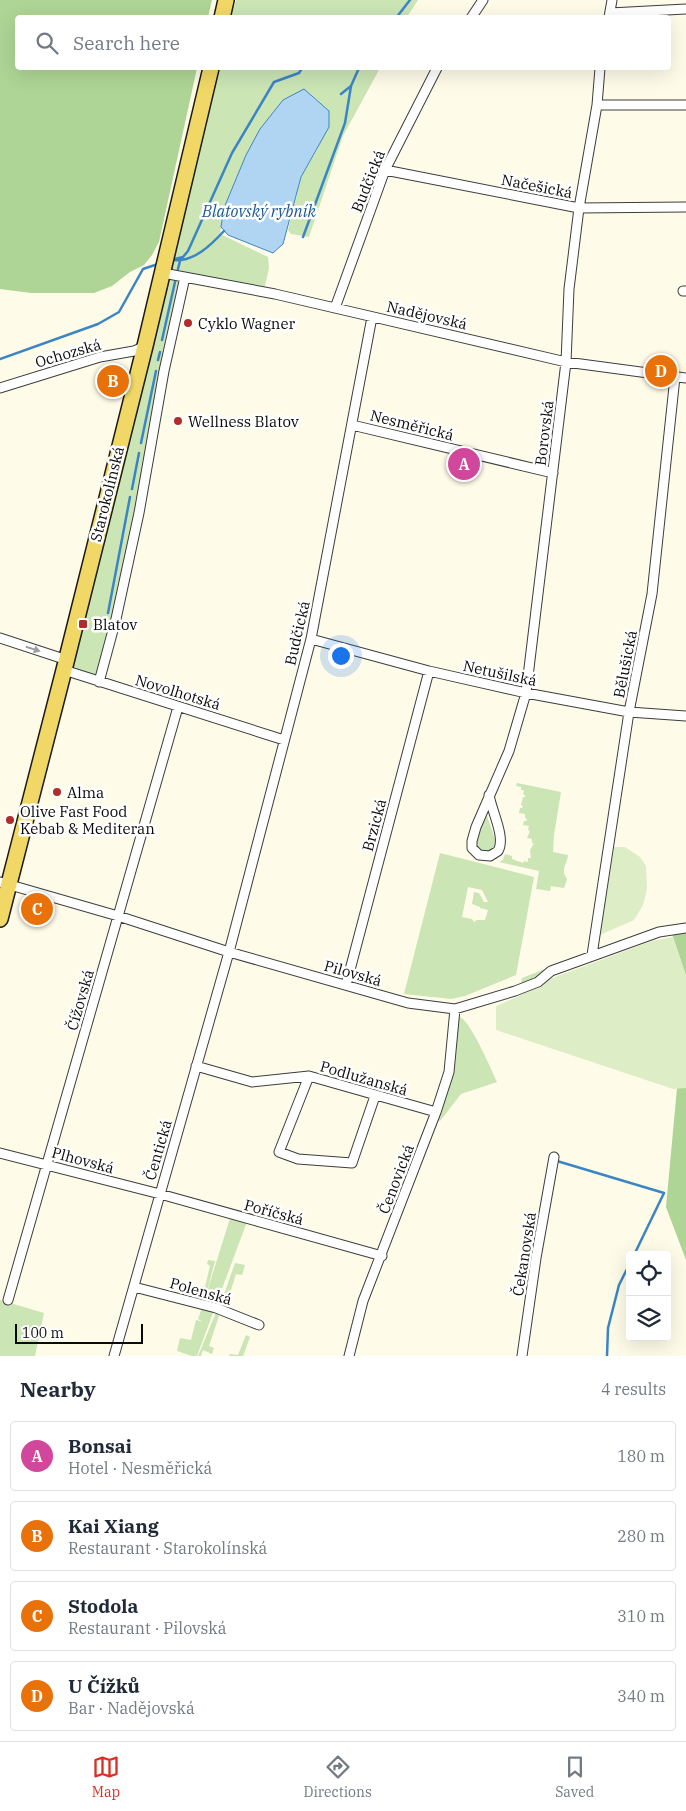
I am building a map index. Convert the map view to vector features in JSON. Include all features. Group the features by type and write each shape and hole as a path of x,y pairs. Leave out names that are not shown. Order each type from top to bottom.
{"main road":[{"path":"223,15 226,0"},
{"name":"Starokolínská","path":"0,919 4,884 65,665 163,274 211,70"}],"street":[{"path":"473,15 483,0"},
{"path":"612,0 610,15 686,9"},
{"name":"Budčická","path":"335,308 385,170 435,70"},
{"name":"Borovská","path":"490,795 492,811 502,841 498,851 486,856 472,848 472,841 476,827 508,751 526,693 566,362 569,289 579,208 597,105 600,70"},
{"path":"597,105 686,106"},
{"name":"Načešická","path":"385,170 579,208 686,207"},
{"name":"Nadějovská","path":"163,274 275,294 566,362 686,378"},
{"path":"99,682 116,620 139,513 166,356 185,277"},
{"name":"Budčická","path":"229,952 311,639 372,317"},
{"name":"Ochozská","path":"0,388 100,357 134,351 145,346"},
{"name":"Bělušická","path":"592,955 629,712 652,594 675,377"},
{"name":"Nesměřická","path":"352,425 553,474"},
{"name":"Novolhotská","path":"0,638 65,665 99,682 284,740"},
{"name":"Netušilská","path":"311,639 429,671 526,693 629,712 686,716"},
{"name":"Brzická","path":"346,985 429,671"},
{"name":"Čížovská","path":"8,1300 178,707"},
{"name":"Pilovská","path":"4,884 118,916 229,952 408,1003 455,1009 538,982 551,971 592,955 659,932 686,928"},
{"name":"Čentická","path":"114,1356 229,952"},
{"name":"Čenovická","path":"351,1356 363,1301 382,1256 436,1112 448,1072 455,1009"},
{"name":"Podlužanská","path":"196,1066 252,1082 309,1076 436,1112"},
{"path":"309,1076 279,1152 298,1159 352,1163 375,1096"},
{"name":"Plhovská","path":"0,1153 160,1194"},
{"name":"Čekanovská","path":"522,1356 536,1258 554,1157"},
{"name":"Poříčská","path":"160,1194 382,1256"},
{"name":"Polenská","path":"134,1287 216,1308 259,1324"}],"green space":[{"path":"0,0 212,0 208,15 15,15 15,70 197,70 159,242 144,265 130,272 112,286 94,293 31,293 0,289"},
{"path":"236,0 418,0 408,15 232,15"},
{"path":"219,70 379,70 343,136 309,237 291,234 288,230 301,177 317,150 329,111 304,89 260,129 246,155 224,208 220,234 268,257 269,268 264,290 169,270"},
{"path":"163,273 185,277 99,682 64,670"},
{"path":"517,783 561,792 553,852 568,855 564,870 567,879 564,888 551,886 550,891 536,889 539,871 499,862 503,860 505,854 523,863 524,861 528,862 528,858 531,858 530,850 534,843 532,843 532,839 527,838 530,831 528,830 529,826 523,825 527,819 525,814 519,813 520,808 523,806 521,805 525,795 521,787 516,786"},
{"path":"486,813 496,842 493,850 487,853 478,850 475,841"},
{"path":"614,847 625,847 640,857 646,866 647,889 643,905 634,920 600,935"},
{"path":"440,853 534,877 516,975 465,996 451,999 404,994","holes":["468,887 482,890 488,902 484,902 479,893 474,892 472,904 488,910 485,920 474,922 472,919 462,917"]},
{"path":"686,933 686,976 672,934"},
{"path":"673,937 686,976 686,1088 673,1089 496,1030 496,1006 544,985 547,980 652,941"},
{"path":"545,969 533,980 521,984 522,978"},
{"path":"460,1017 470,1027 497,1082 461,1094 440,1121 437,1120 458,1018"},
{"path":"677,1088 686,1088 686,1260 666,1207"},
{"path":"231,1215 248,1219 197,1356 177,1351 180,1338 191,1340 196,1320 203,1322 198,1319 205,1299 199,1296 202,1286 205,1287 210,1266 207,1264 208,1260 215,1261 206,1295"},
{"path":"235,1263 245,1265 242,1275 236,1274 226,1305 221,1303"},
{"path":"0,1300 44,1313 35,1356 0,1356"},
{"path":"217,1310 223,1315 217,1314 219,1316 209,1346 214,1348 212,1354 203,1350 201,1356 198,1356"},
{"path":"246,1335 250,1337 243,1356 229,1356 230,1354 238,1355"}],"water":[{"name":"Blatovský rybník","path":"304,89 329,111 329,127 301,177 283,244 273,253 228,235 221,227 224,208 246,155 260,129 283,100"}],"waterway":[{"path":"398,15 410,0"},
{"path":"171,260 183,257 188,251 232,153 274,82 299,73 301,70"},
{"path":"303,237 345,123 351,86 358,70"},
{"path":"341,94 351,86"},
{"path":"174,260 181,260 202,252 224,231"},
{"path":"178,269 180,261"},
{"path":"0,359 98,324 119,312 143,269 158,264"},
{"path":"162,340 175,282"},
{"path":"158,360 160,352"},
{"path":"141,443 156,371"},
{"path":"132,489 139,453"},
{"path":"108,613 130,497"},
{"path":"557,1161 664,1193 636,1251"},
{"path":"607,1356 608,1328 619,1285 626,1271"}],"place":[{"name":"Cyklo Wagner","path":"188,323"},
{"name":"U Čížků","path":"661,371"},
{"name":"Kai Xiang","path":"113,381"},
{"name":"Wellness Blatov","path":"178,421"},
{"name":"Bonsai","path":"464,464"},
{"name":"Blatov","path":"83,624"},
{"name":"Alma","path":"57,792"},
{"name":"Olive Fast Food Kebab & Mediteran","path":"10,820"},
{"name":"Stodola","path":"37,909"}]}
